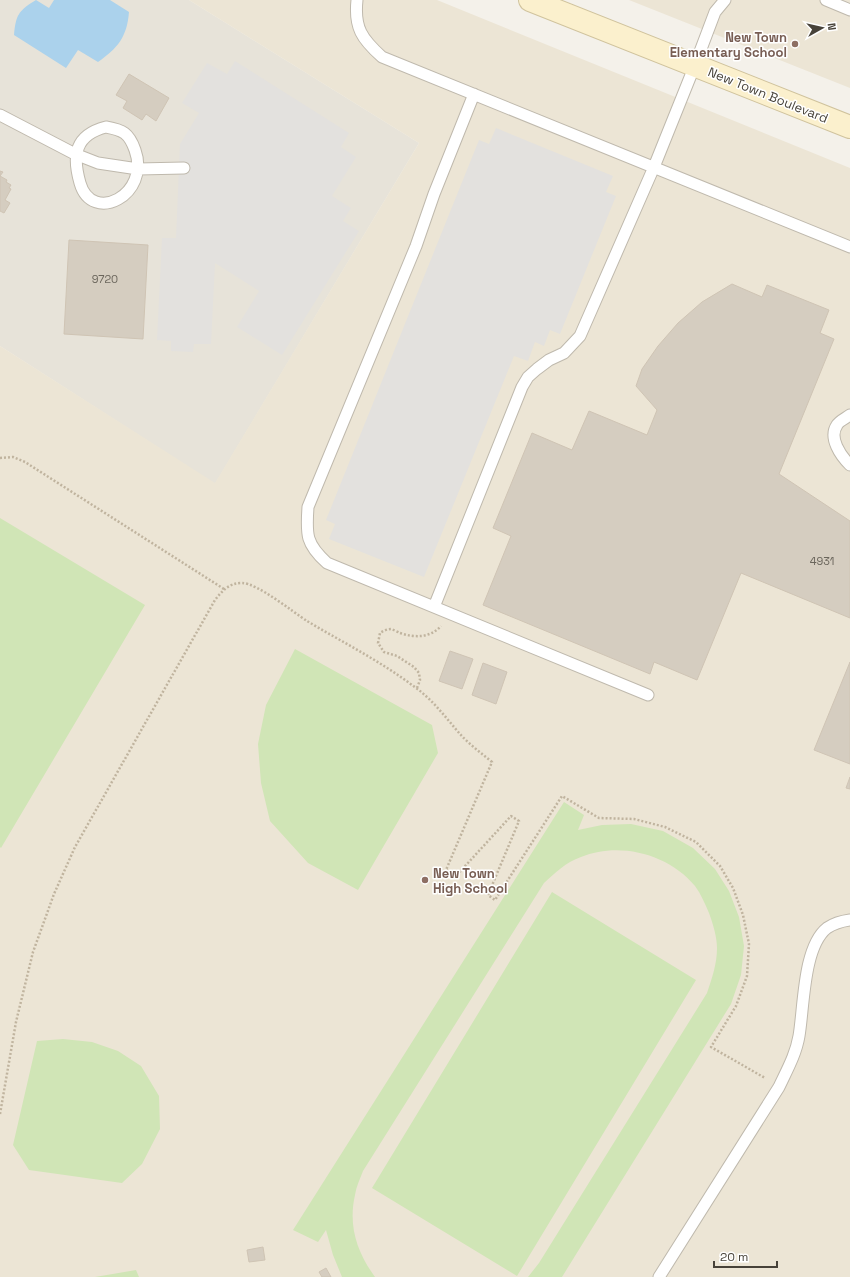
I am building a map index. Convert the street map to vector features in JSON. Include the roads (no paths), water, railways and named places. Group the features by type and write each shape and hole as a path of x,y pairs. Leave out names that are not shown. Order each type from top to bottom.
{"street":[{"name":"New Town Boulevard","path":"530,0 696,65 850,128"}],"lane":[{"path":"357,0 356,14 360,30 368,45 382,57 850,246"},
{"path":"434,607 522,387 528,377 537,369 549,360 564,352 580,336 654,167 696,65 715,12 725,0"},
{"path":"826,0 850,10"},
{"path":"474,94 434,194 416,246 308,508 307,526 309,542 317,554 327,563 648,695"},
{"path":"0,115 76,154 98,163 138,170 184,168"},
{"path":"106,127 118,129 127,134 134,145 138,157 138,170 134,183 119,200 110,203 99,203 89,199 81,187 77,172 76,154 84,138 96,130 106,127"},
{"path":"850,415 837,424 834,433 836,444 841,456 850,465"},
{"path":"659,1277 779,1087 791,1062 799,1037 807,974 812,951 819,938 827,928 850,920"}],"water":[{"path":"36,0 49,8 54,0 110,0 129,12 124,35 116,47 98,62 78,50 66,68 14,35 19,14 25,7"}],"place":[{"name":"New Town Elementary School","path":"795,44"},
{"name":"New Town High School","path":"425,880"}]}
